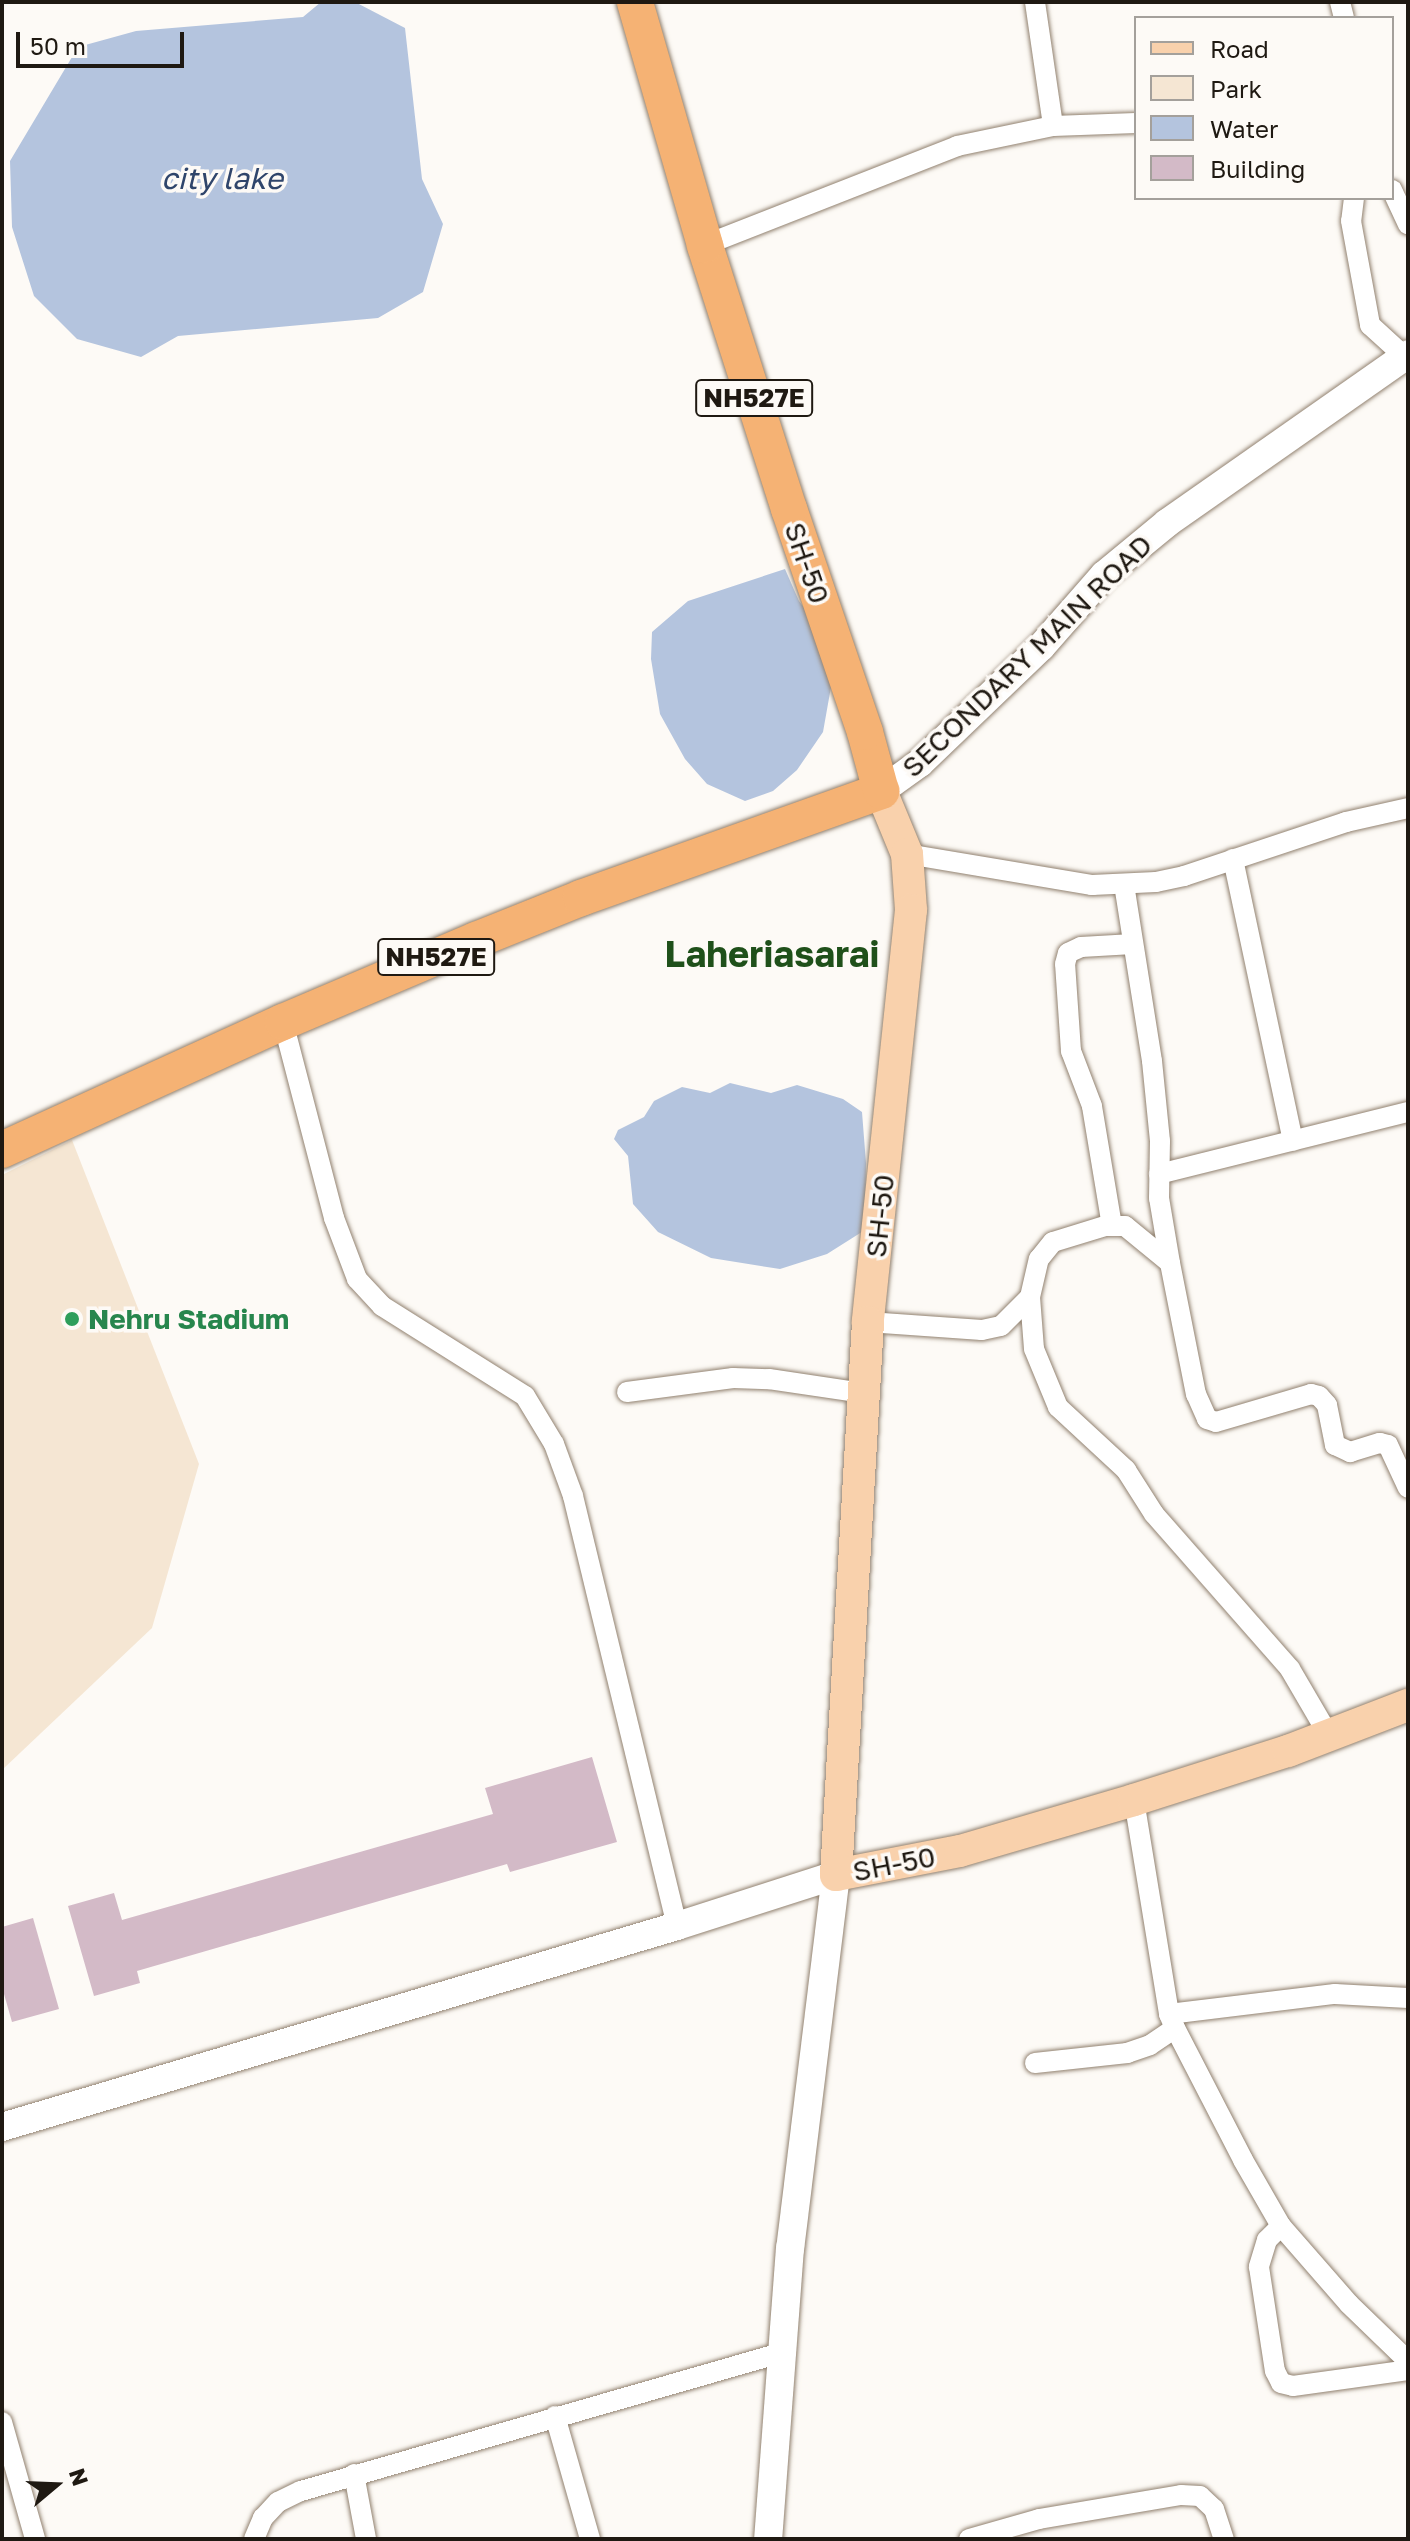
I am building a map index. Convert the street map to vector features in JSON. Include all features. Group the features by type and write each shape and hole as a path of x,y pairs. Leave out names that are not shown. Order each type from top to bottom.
{"highway":[{"name":"SH-50","path":"635,2 705,245 784,494 865,732 881,791"},
{"name":"NH527E","path":"2,1150 283,1022 581,898 881,791"}],"main road":[{"name":"SECONDARY MAIN ROAD","path":"881,791 920,763 1041,647 1104,575 1167,523 1407,356"},
{"name":"SH-50","path":"881,791 907,854 911,910 868,1322 836,1875 960,1851 1134,1800 1408,1705"},
{"path":"2,2127 677,1926 836,1875 790,2248 768,2539"}],"street":[{"path":"1035,2 1053,126"},
{"path":"705,245 957,146 1053,126 1134,123"},
{"path":"1394,194 1408,224"},
{"path":"1354,200 1351,221 1370,325 1407,356"},
{"path":"907,854 1092,885 1124,884 1184,876 1346,822 1408,808"},
{"path":"1233,859 1293,1141"},
{"path":"1124,884 1152,1061 1159,1198 1196,1394 1207,1419 1216,1422 1311,1394 1319,1396 1327,1405 1335,1445 1350,1452 1380,1443 1388,1445 1408,1488"},
{"path":"1112,1226 1092,1106 1071,1051 1065,964 1068,953 1081,947 1133,944"},
{"path":"283,1022 334,1218 357,1279 382,1306 525,1396 554,1444 573,1496 677,1926"},
{"path":"1159,1174 1408,1112"},
{"path":"1170,1263 1125,1226 1072,1234 1053,1242 1039,1259 1030,1297 1034,1349 1058,1407 1126,1470 1154,1514 1290,1669 1328,1734"},
{"path":"868,1322 982,1330 1001,1326 1030,1297"},
{"path":"627,1392 733,1378 769,1379 864,1393"},
{"path":"1134,1800 1172,2021 1243,2160 1281,2226 1349,2304 1408,2361"},
{"path":"1035,2063 1127,2053 1150,2045 1172,2021 1335,1994 1408,1998"},
{"path":"1281,2226 1267,2240 1259,2267 1275,2371 1281,2383 1293,2386 1408,2370"},
{"path":"254,2539 263,2518 278,2502 354,2474 784,2352"},
{"path":"555,2416 590,2539"},
{"path":"3,2432 35,2539"},
{"path":"354,2474 366,2539"},
{"path":"969,2539 1039,2519 1181,2495 1200,2496 1214,2509 1224,2539"},
{"path":"263,2518 271,2539"}],"green space":[{"name":"Nehru Stadium","path":"72,1140 199,1464 152,1628 2,1770 2,1175"}],"water":[{"name":"city lake","path":"321,2 355,2 405,28 422,179 443,224 423,292 378,318 178,336 141,357 77,339 34,296 12,227 10,161 78,47 136,31 303,17"},
{"path":"785,569 799,601 820,629 831,687 823,732 797,770 773,791 745,801 707,784 685,759 660,714 651,659 652,632 688,601"},
{"path":"730,1083 771,1093 797,1085 843,1099 862,1112 866,1163 865,1230 827,1254 780,1269 711,1258 658,1232 633,1204 628,1156 614,1139 618,1130 644,1117 654,1101 682,1087 710,1093"}],"building":[{"path":"592,1757 617,1842 510,1872 507,1864 137,1971 140,1983 94,1996 68,1906 114,1893 122,1920 493,1814 485,1788"},
{"path":"33,1918 59,2009 12,2022 2,1987 2,1927"}],"place":[{"name":"Nehru Stadium","path":"72,1319"}],"district":[{"name":"Laheriasarai","path":"772,954"}]}
